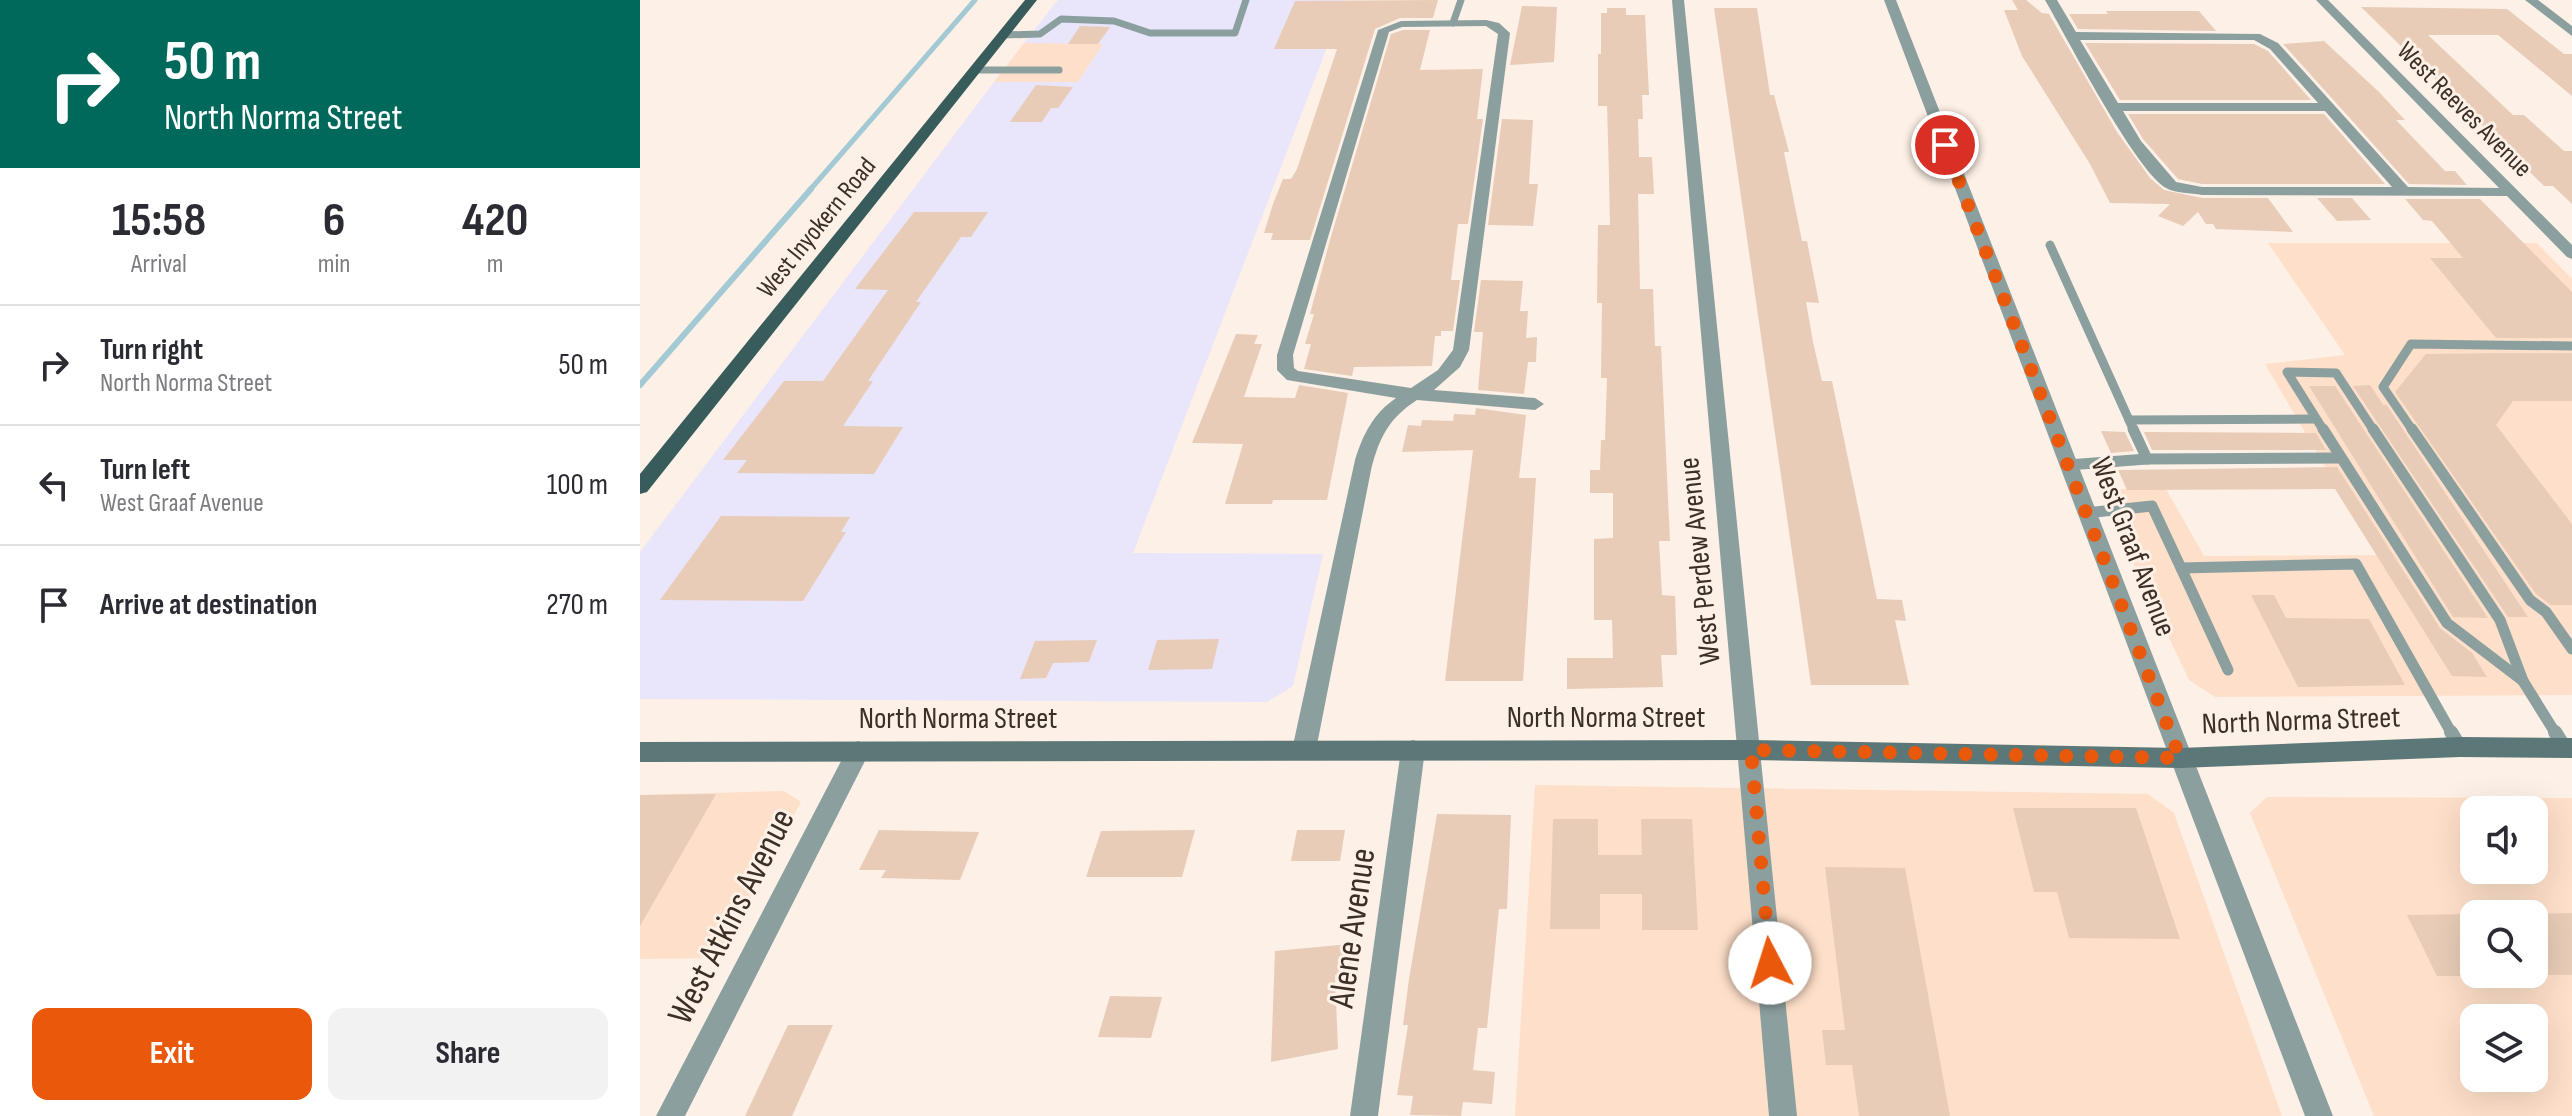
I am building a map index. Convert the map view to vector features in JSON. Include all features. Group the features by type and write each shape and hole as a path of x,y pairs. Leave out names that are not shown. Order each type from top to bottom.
{"main road":[{"name":"West Inyokern Road","path":"640,487 1031,0"}],"street":[{"name":"West Perdew Avenue","path":"1678,0 1751,750 1783,1116"},
{"name":"West Graaf Avenue","path":"1890,0 2319,1116"},
{"path":"2051,0 2135,142 2161,177 2172,186 2202,191 2512,192"},
{"name":"West Reeves Avenue","path":"2322,0 2572,254"},
{"path":"2531,0 2572,32"},
{"path":"1304,750 1348,531 1372,436 1389,410 1410,394 1444,376 1457,361 1461,350 1504,33 1495,25 1401,24 1382,32 1285,355 1286,370 1293,376 1410,394 1535,404"},
{"path":"2071,36 2256,37 2274,46 2403,191"},
{"path":"2115,107 2328,107"},
{"name":"North Norma Street","path":"642,755 858,751 1751,750 2180,758 2460,747 2569,748"},
{"name":"Alene Avenue","path":"1364,1116 1413,750"},
{"name":"West Atkins Avenue","path":"670,1116 858,751"}],"lane":[{"path":"1003,35 1040,34 1061,19 1114,21 1150,33 1235,33 1246,0"},
{"path":"1453,23 1461,0"},
{"path":"975,70 1059,70"},
{"path":"2050,245 2147,459"},
{"path":"2572,346 2411,344 2383,387 2530,600 2566,631 2572,649"},
{"path":"2523,681 2447,623 2287,372 2336,373 2500,620 2523,681 2569,748"},
{"path":"2129,420 2315,419"},
{"path":"2068,465 2147,459 2340,458"},
{"path":"2086,513 2152,506 2228,670"},
{"path":"2181,568 2356,564 2460,747"}],"shaded area":[{"path":"1058,0 1345,0 1133,553 1323,554 1293,686 1267,702 640,699 640,552 994,82 1078,82 1103,44 1024,43"},
{"path":"1024,43 1104,43 1078,82 994,82"},
{"path":"2268,243 2537,243 2572,279 2572,695 2215,697 2189,680 2123,541 2105,498 2107,489 2166,489 2204,556 2377,555 2265,364 2345,355"},
{"path":"1535,785 2148,794 2174,813 2282,1116 1515,1116"},
{"path":"784,791 801,802 717,958 640,959 640,795"},
{"path":"2267,797 2460,798 2460,884 2548,884 2548,798 2572,798 2572,1116 2374,1116 2250,813"}],"building":[{"path":"1438,0 1433,18 1400,18 1375,29 1310,240 1271,240 1273,233 1264,233 1273,204 1283,179 1291,179 1297,169 1337,49 1274,49 1295,1"},
{"path":"2012,0 2026,0 2042,13 2049,14 2117,132 2150,178 2164,190 2202,198 2268,198 2293,232 2216,229 2213,224 2206,224 2198,212 2183,226 2158,216 2170,204 2110,203 2090,164 2022,56 2004,10 2018,10"},
{"path":"1522,6 1557,7 1554,62 1510,65"},
{"path":"2361,7 2507,9 2564,54 2572,54 2572,96 2498,35 2428,35 2513,115 2524,115 2564,151 2572,151 2572,204 2553,186 2544,186"},
{"path":"1607,8 1626,8 1626,15 1645,15 1649,95 1642,95 1643,119 1638,119 1639,157 1652,157 1654,194 1638,194 1640,289 1653,289 1655,346 1661,346 1670,541 1659,541 1662,595 1675,596 1677,655 1661,655 1663,687 1567,689 1567,658 1613,658 1612,620 1594,620 1594,539 1613,538 1613,493 1590,493 1590,470 1600,470 1601,440 1605,440 1607,378 1601,378 1602,303 1597,303 1598,225 1610,225 1607,106 1598,106 1598,54 1601,54 1601,13 1607,13"},
{"path":"1714,8 1757,8 1770,95 1774,95 1789,152 1784,152 1802,241 1807,241 1819,303 1806,302 1813,342 1822,381 1832,381 1877,599 1902,600 1906,621 1895,620 1909,685 1811,685"},
{"path":"2106,11 2199,11 2216,31 2078,29 2069,14 2108,14"},
{"path":"1080,26 1110,27 1098,44 1068,44"},
{"path":"1403,30 1430,30 1420,70 1483,69 1477,119 1483,119 1468,224 1458,224 1451,280 1460,280 1453,331 1441,331 1441,336 1435,336 1432,366 1354,367 1352,376 1304,369 1311,344 1305,344 1314,314 1310,314 1330,240 1391,34"},
{"path":"2324,41 2379,92 2405,120 2396,120 2445,171 2455,171 2467,185 2409,184 2283,44"},
{"path":"2085,43 2254,44 2268,51 2311,100 2120,100"},
{"path":"1036,85 1073,87 1058,108 1051,108 1042,122 1010,122"},
{"path":"2128,114 2324,114 2385,184 2202,184 2178,179 2143,139"},
{"path":"1502,119 1533,120 1529,184 1538,184 1533,226 1488,225"},
{"path":"2317,198 2352,198 2371,220 2337,221"},
{"path":"2405,199 2480,199 2572,292 2572,338 2496,338 2430,258 2463,258 2432,221 2423,220"},
{"path":"914,212 988,212 971,237 961,237 916,302 921,302 868,381 873,381 843,426 903,427 874,474 737,473 747,460 723,460 784,381 823,381 888,290 855,289"},
{"path":"1481,280 1523,281 1520,311 1528,311 1526,338 1537,337 1536,362 1528,362 1524,394 1478,390 1483,332 1474,332"},
{"path":"1236,334 1258,335 1254,344 1262,344 1244,397 1295,398 1299,385 1348,393 1327,500 1225,504 1243,444 1192,443"},
{"path":"2572,353 2572,401 2513,401 2496,425 2572,524 2572,605 2551,605 2536,594 2395,392 2426,354"},
{"path":"2370,385 2384,406 2386,404 2528,617 2508,617 2353,386"},
{"path":"2309,386 2335,386 2488,618 2453,617"},
{"path":"1476,408 1526,415 1519,478 1536,478 1523,681 1445,681 1473,450 1402,452 1408,425 1421,426 1422,420 1453,421 1454,414 1475,415"},
{"path":"2101,431 2125,432 2134,451 2111,453"},
{"path":"2144,432 2316,433 2326,450 2152,450"},
{"path":"2337,467 2440,628 2472,653 2487,677 2452,676 2335,489 2127,490 2118,470"},
{"path":"721,516 850,517 841,532 846,532 803,601 660,600"},
{"path":"2251,595 2274,595 2286,618 2369,619 2405,685 2298,687"},
{"path":"1219,639 1212,669 1148,670 1157,640"},
{"path":"1097,640 1089,662 1053,663 1046,678 1020,679 1035,641"},
{"path":"716,794 640,926 640,795"},
{"path":"2013,808 2136,808 2180,939 2069,938 2057,892 2034,892"},
{"path":"1437,814 1511,815 1507,909 1499,909 1487,1028 1478,1028 1473,1070 1495,1072 1492,1104 1463,1102 1461,1116 1410,1115 1413,1096 1397,1095 1408,1025 1403,1025 1409,979"},
{"path":"1553,819 1598,819 1598,855 1642,855 1641,819 1692,819 1698,930 1642,930 1642,894 1600,894 1600,929 1550,929"},
{"path":"879,830 979,832 960,880 881,878 886,870 859,870"},
{"path":"1195,830 1182,877 1086,877 1101,831"},
{"path":"1297,830 1345,830 1340,861 1291,861"},
{"path":"1825,867 1905,868 1950,1116 1859,1116 1852,1065 1826,1065 1822,1030 1845,1030"},
{"path":"2572,913 2572,975 2548,975 2548,914"},
{"path":"2460,914 2460,976 2437,976 2407,915"},
{"path":"1360,943 1358,973 1335,975 1338,1049 1271,1062 1275,951"},
{"path":"1110,996 1162,997 1151,1038 1098,1037"},
{"path":"788,1025 833,1025 792,1116 745,1116"}],"waterway":[{"path":"809,191 975,0"},
{"path":"640,385 811,189"}],"route":[{"path":"1770,963 1751,750 2180,758 1945,145"}]}
